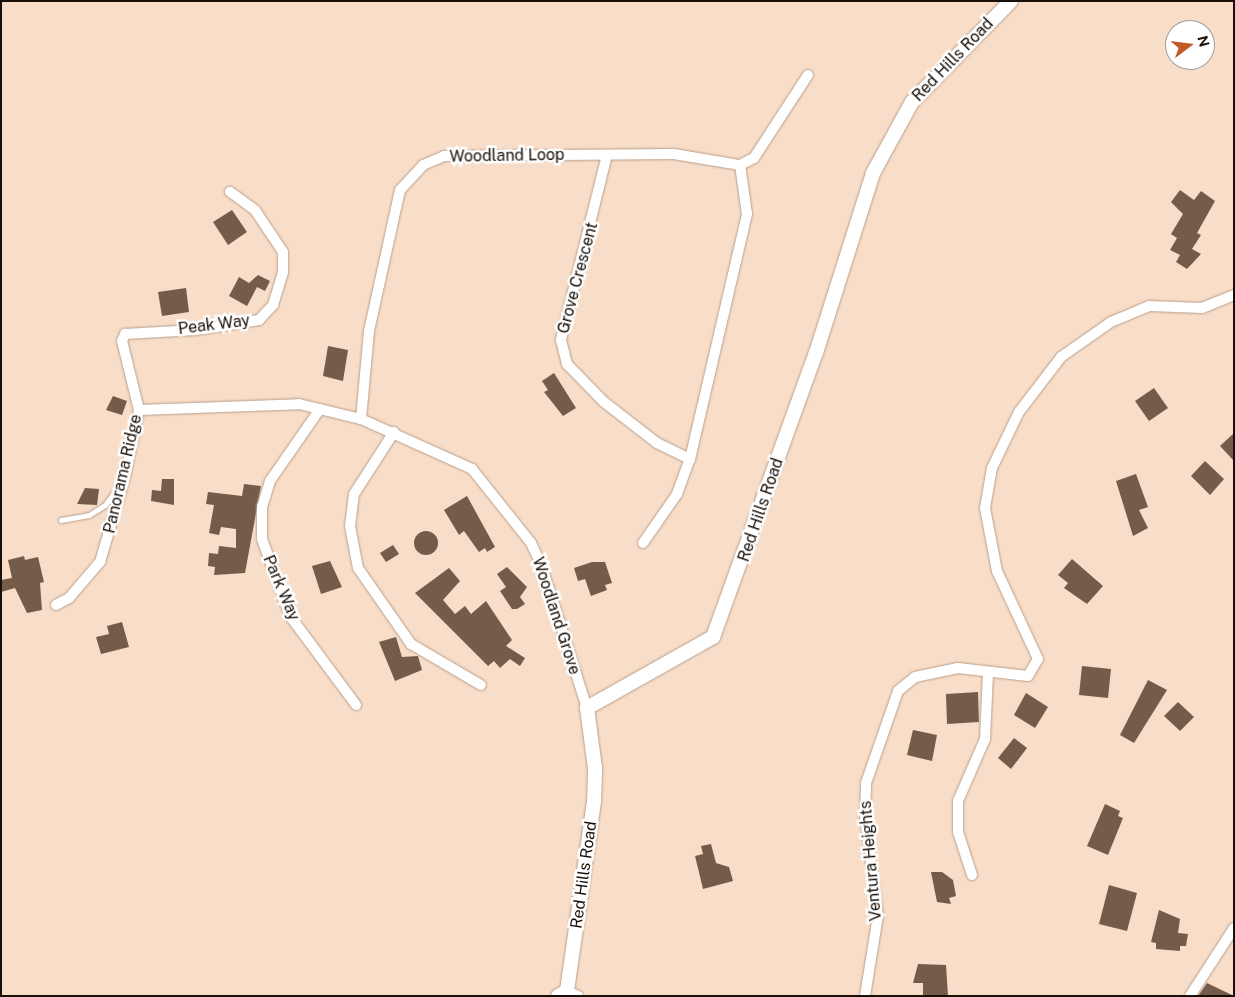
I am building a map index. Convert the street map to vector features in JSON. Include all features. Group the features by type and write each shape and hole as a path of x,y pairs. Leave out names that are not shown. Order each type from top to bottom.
{"main road":[{"name":"Red Hills Road","path":"568,994 594,802 595,768 587,708 713,637 816,353 873,173 912,102 1011,1"}],"street":[{"path":"643,543 677,494 690,459 747,214 740,165 754,158 808,75"},
{"name":"Woodland Loop","path":"361,419 369,331 400,190 423,165 444,156 674,154 740,165"},
{"name":"Grove Crescent","path":"607,155 561,340 567,364 604,402 658,443 690,459"},
{"name":"Peak Way","path":"133,332 195,330 258,320 273,305 283,272 283,252 255,210 230,192"},
{"name":"Ventura Heights","path":"865,996 878,916 865,815 866,783 886,720 898,691 915,677 958,668 988,674 1028,676 1038,659 996,571 985,508 992,468 1019,412 1061,357 1111,322 1149,306 1202,308 1234,295"},
{"name":"Panorama Ridge","path":"56,605 69,598 100,562 125,477 139,410 122,341 133,332"},
{"name":"Woodland Grove","path":"139,410 300,404 361,419 394,432 472,469 531,543 587,708"},
{"name":"Park Way","path":"320,410 270,481 262,507 262,539 290,616 356,706"},
{"path":"394,432 354,494 350,526 358,568 411,644 482,685"},
{"path":"972,875 958,832 958,801 985,739 988,674"},
{"path":"1190,996 1234,928"}],"lane":[{"path":"61,520 97,510 125,477"}],"building":[{"path":"1180,190 1194,200 1201,191 1215,201 1197,233 1201,235 1192,249 1201,254 1187,269 1176,262 1180,255 1170,250 1177,238 1171,234 1183,214 1171,202"},
{"path":"232,210 247,232 228,245 213,222"},
{"path":"258,275 270,281 265,291 257,287 247,306 229,296 239,277 249,283"},
{"path":"186,288 189,312 162,316 158,292"},
{"path":"328,346 348,350 343,381 323,376"},
{"path":"554,373 576,408 563,416 544,392 548,390 542,381"},
{"path":"1154,388 1168,408 1149,421 1135,401"},
{"path":"113,396 127,401 122,415 106,410"},
{"path":"1234,433 1234,461 1220,446"},
{"path":"1205,461 1224,479 1210,495 1191,476"},
{"path":"1136,474 1148,507 1139,510 1148,528 1133,536 1116,481"},
{"path":"162,479 174,479 174,505 151,501 152,490 161,491"},
{"path":"244,484 261,486 245,573 214,575 215,567 208,566 209,553 218,554 219,546 236,548 236,529 221,527 219,535 209,533 214,505 206,504 208,492 242,496"},
{"path":"85,488 99,489 97,505 77,504"},
{"path":"467,496 495,547 487,552 485,548 479,552 464,531 459,535 444,510"},
{"path":"426,531 434,535 438,543 434,551 426,555 418,551 414,543 418,535"},
{"path":"393,545 399,554 386,562 380,553"},
{"path":"24,556 25,560 38,557 44,582 40,583 42,610 27,613 15,588 1,592 1,580 12,578 8,560"},
{"path":"1072,559 1103,586 1087,604 1064,588 1068,583 1058,575"},
{"path":"330,561 342,587 321,594 312,566"},
{"path":"592,562 605,562 612,583 605,585 607,590 591,596 585,579 578,581 574,568"},
{"path":"507,567 527,587 520,597 525,604 517,609 512,609 500,591 506,587 497,574"},
{"path":"449,568 460,581 443,600 455,614 465,606 471,614 486,601 512,640 506,646 525,658 520,666 510,659 500,668 494,661 488,666 415,593"},
{"path":"122,622 129,647 101,654 96,637 109,634 107,626"},
{"path":"396,637 402,657 418,656 422,670 395,681 379,642"},
{"path":"1082,666 1111,669 1108,698 1079,695"},
{"path":"1148,680 1167,690 1134,743 1120,735"},
{"path":"978,692 979,722 947,724 946,694"},
{"path":"1026,693 1048,707 1035,728 1014,715"},
{"path":"1178,702 1194,717 1180,731 1164,716"},
{"path":"913,730 937,735 932,761 907,755"},
{"path":"1014,738 1027,748 1011,769 998,758"},
{"path":"1105,804 1120,811 1118,816 1123,818 1108,855 1087,846"},
{"path":"711,844 716,863 729,867 733,881 703,889 695,856 703,854 701,846"},
{"path":"931,872 942,872 953,880 956,896 949,898 951,904 937,902"},
{"path":"1109,885 1137,893 1127,931 1099,924"},
{"path":"1159,910 1180,919 1178,933 1188,934 1186,946 1180,946 1180,951 1156,949 1156,943 1151,942"},
{"path":"918,964 946,965 948,996 923,996 923,983 913,983"},
{"path":"1207,983 1234,996 1198,996"}]}
